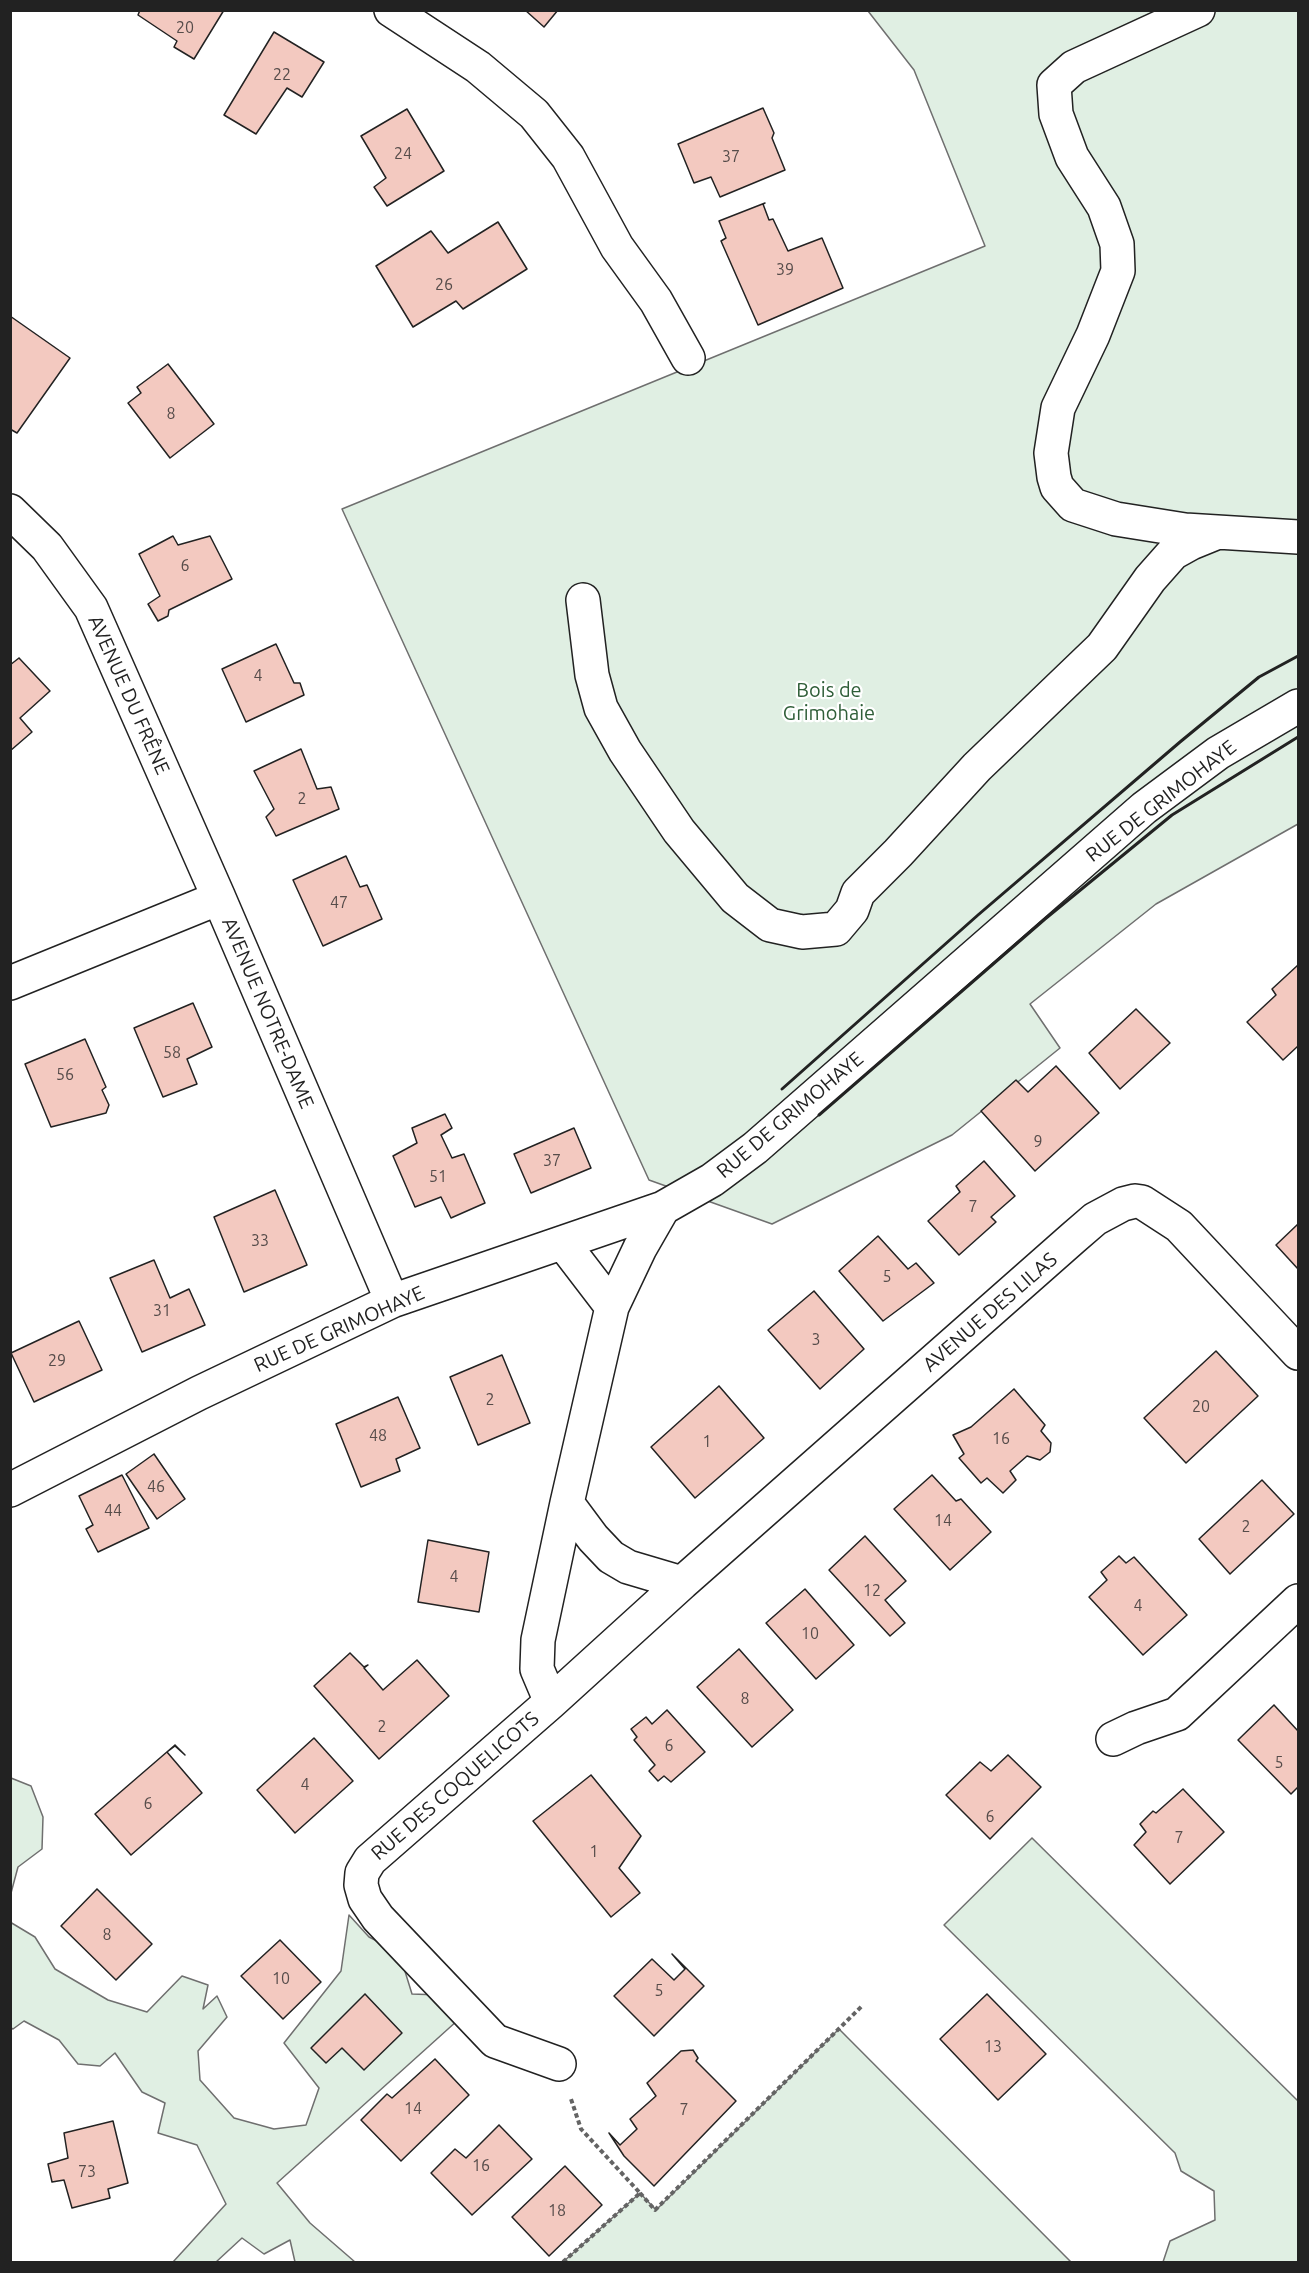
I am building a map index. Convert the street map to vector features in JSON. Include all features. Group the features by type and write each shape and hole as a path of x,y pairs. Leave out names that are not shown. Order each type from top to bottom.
{"street":[{"path":"1198,10 1074,67 1053,85 1056,114 1072,157 1104,207 1117,244 1118,271 1093,335 1058,408 1051,453 1053,477 1057,487 1073,505 1116,519 1185,530 1299,537"},
{"path":"392,11 478,67 534,114 568,157 617,247 656,301 688,358"},
{"name":"AVENUE DU FRÊNE","path":"10,511 47,547 91,608 219,898"},
{"path":"583,600 592,675 601,708 625,751 679,831 735,898 770,925 802,932 836,929 852,910 858,893 977,767 1102,647 1150,579 1173,553 1218,532"},
{"name":"RUE DE GRIMOHAYE","path":"10,1490 200,1393 392,1301 663,1208 712,1180 755,1148 1144,808 1218,753 1299,706"},
{"name":"AVENUE NOTRE-DAME","path":"10,984 219,898 392,1301"},
{"name":"AVENUE DES LILAS","path":"551,1702 682,1583 1073,1238 1095,1219 1123,1204 1135,1200 1142,1202 1179,1226 1299,1353"},
{"path":"551,1702 537,1669 538,1640 567,1503 612,1307 640,1248 663,1208"},
{"path":"563,1242 612,1307"},
{"path":"567,1503 593,1538 611,1557 628,1568 682,1583"},
{"path":"1113,1739 1136,1728 1177,1714 1299,1601"},
{"name":"RUE DES COQUELICOTS","path":"551,1702 370,1860 362,1873 361,1885 365,1899 392,1935 495,2041 560,2064"}],"path":[{"path":"560,2064 581,2129 655,2210 862,2006"},
{"path":"563,2262 640,2193"}],"green space":[{"name":"Bois de Grimohaie","path":"868,11 1298,11 1298,824 1156,904 1030,1004 1060,1048 952,1135 772,1224 649,1180 342,509 985,246 914,70"},
{"path":"11,1778 31,1786 43,1817 42,1849 18,1867 11,1893"},
{"path":"1032,1838 1298,2101 1298,2262 1163,2262 1170,2241 1215,2220 1214,2191 1181,2171 1175,2153 944,1925"},
{"path":"349,1915 369,1937 399,1952 412,1994 439,1995 458,2020 277,2183 310,2223 355,2262 295,2262 290,2240 264,2254 242,2238 216,2262 173,2262 226,2204 197,2145 158,2133 165,2103 142,2092 115,2053 100,2066 78,2064 59,2040 24,2021 13,2029 11,2028 10,1922 35,1937 55,1969 108,2000 147,2012 182,1976 208,1985 203,2009 217,1996 227,2017 198,2051 200,2080 234,2118 274,2129 306,2125 319,2088 284,2043 341,1971"},
{"path":"839,2029 1071,2262 563,2262 640,2193 656,2210"}],"building":[{"path":"140,10 224,10 194,59 174,47 177,41 138,15"},
{"path":"525,10 558,10 544,27"},
{"path":"274,32 324,62 302,97 287,88 256,134 224,115"},
{"path":"763,108 774,133 772,138 785,170 720,197 711,177 694,183 678,144"},
{"path":"407,109 444,171 387,206 374,187 386,178 361,136"},
{"path":"765,203 763,204 769,220 773,219 788,251 822,238 843,288 758,325 721,241 726,238 719,221"},
{"path":"498,222 527,269 463,309 456,301 413,327 376,266 431,231 448,253"},
{"path":"10,316 70,358 17,433 10,429"},
{"path":"168,364 214,424 170,458 128,403 141,393 137,387"},
{"path":"173,536 178,545 210,536 232,579 169,610 168,616 158,621 148,604 160,596 139,554"},
{"path":"276,644 294,683 300,683 304,695 246,722 222,669"},
{"path":"19,658 50,691 20,718 32,732 10,751 10,665"},
{"path":"301,749 317,789 331,787 339,809 276,836 266,817 274,809 254,771"},
{"path":"346,856 360,887 367,885 382,919 323,946 293,880"},
{"path":"1298,965 1298,1046 1283,1060 1247,1022 1276,995 1272,989"},
{"path":"193,1003 212,1047 187,1059 197,1084 163,1097 134,1028"},
{"path":"1136,1009 1170,1043 1120,1089 1089,1053"},
{"path":"85,1039 106,1087 102,1090 109,1105 106,1113 51,1127 25,1064"},
{"path":"1056,1066 1099,1113 1035,1171 981,1111 1016,1080 1028,1092"},
{"path":"445,1114 452,1128 441,1135 452,1158 464,1154 485,1203 451,1218 441,1197 415,1207 393,1156 417,1143 412,1128"},
{"path":"574,1128 591,1168 531,1193 514,1154"},
{"path":"984,1161 1015,1196 991,1217 996,1222 959,1255 928,1221 960,1192 956,1186"},
{"path":"275,1190 307,1265 244,1292 214,1217"},
{"path":"1298,1224 1298,1269 1276,1245"},
{"path":"878,1236 908,1269 916,1263 934,1283 883,1321 839,1271"},
{"path":"154,1260 170,1298 189,1289 205,1325 142,1352 110,1278"},
{"path":"814,1291 864,1349 820,1389 768,1330"},
{"path":"79,1321 102,1370 34,1402 11,1353"},
{"path":"1216,1351 1258,1396 1186,1463 1144,1418"},
{"path":"502,1355 530,1423 478,1445 450,1377"},
{"path":"719,1386 764,1438 695,1498 651,1447"},
{"path":"1014,1389 1045,1425 1041,1431 1051,1443 1050,1452 1040,1460 1027,1456 1010,1471 1016,1480 1003,1493 987,1478 981,1483 959,1458 964,1454 953,1435 971,1427"},
{"path":"398,1397 420,1448 396,1459 400,1471 361,1487 336,1424"},
{"path":"154,1454 185,1499 157,1519 126,1474"},
{"path":"122,1475 149,1528 98,1552 86,1529 93,1525 79,1496"},
{"path":"932,1475 956,1501 961,1499 991,1532 950,1570 894,1509"},
{"path":"1262,1480 1294,1514 1230,1574 1199,1539"},
{"path":"865,1536 906,1581 885,1600 905,1623 890,1636 829,1570"},
{"path":"428,1540 489,1552 479,1612 418,1602"},
{"path":"1119,1556 1126,1563 1134,1557 1187,1615 1143,1655 1089,1597 1107,1580 1101,1572"},
{"path":"805,1589 854,1645 816,1679 766,1623"},
{"path":"739,1649 793,1710 752,1747 697,1687"},
{"path":"350,1653 364,1667 368,1665 364,1668 383,1690 417,1660 449,1696 379,1759 314,1686"},
{"path":"1274,1705 1298,1731 1298,1787 1291,1794 1238,1740"},
{"path":"667,1710 705,1752 671,1782 664,1776 658,1781 649,1771 655,1765 634,1740 637,1737 631,1729 646,1717 652,1724"},
{"path":"314,1738 353,1781 295,1833 257,1790"},
{"path":"175,1745 185,1755 175,1746 167,1752 202,1793 131,1855 95,1814"},
{"path":"1008,1755 1041,1787 990,1839 946,1795 980,1762 991,1771"},
{"path":"591,1775 641,1836 619,1868 640,1893 611,1917 533,1821"},
{"path":"1183,1789 1224,1832 1170,1884 1134,1845 1146,1832 1140,1824 1153,1811 1156,1813"},
{"path":"97,1889 152,1944 116,1980 61,1926"},
{"path":"280,1940 321,1982 283,2019 241,1976"},
{"path":"672,1954 704,1986 654,2036 614,1996 652,1959 674,1980 685,1969"},
{"path":"365,1994 402,2033 364,2070 342,2048 326,2063 311,2048"},
{"path":"987,1994 1046,2054 998,2100 940,2039"},
{"path":"693,2050 698,2058 696,2061 736,2101 654,2186 624,2156 609,2133 620,2145 637,2129 630,2119 656,2096 647,2083 681,2051"},
{"path":"435,2059 469,2095 401,2161 361,2120 387,2094 392,2098"},
{"path":"113,2121 128,2183 108,2189 110,2198 72,2208 64,2180 52,2182 48,2164 68,2158 64,2133"},
{"path":"499,2125 532,2159 472,2215 431,2173 455,2149 466,2158"},
{"path":"565,2166 602,2205 549,2256 512,2217"}],"wall":[{"path":"782,1089 978,915 1180,742 1259,677 1298,656"},
{"path":"819,1115 1045,919 1172,815 1298,737"}]}
